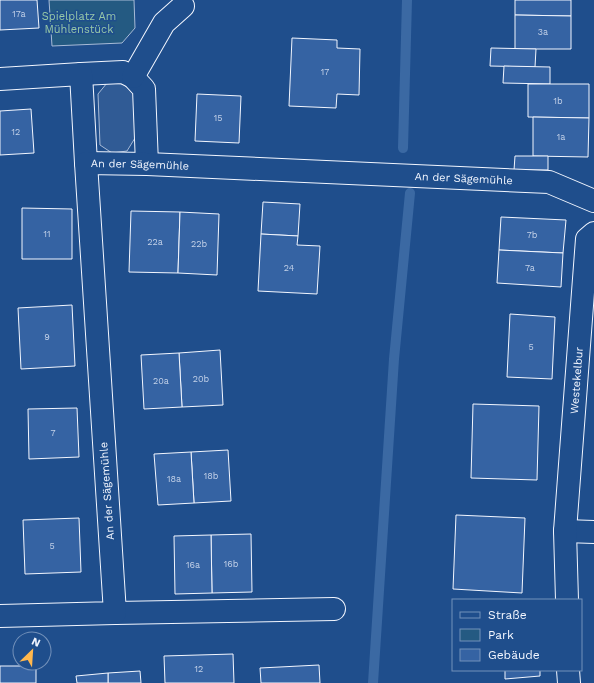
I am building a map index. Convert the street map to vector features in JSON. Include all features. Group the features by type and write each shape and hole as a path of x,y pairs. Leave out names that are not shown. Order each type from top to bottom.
{"street":[{"path":"133,77 164,23 183,6"},
{"path":"0,79 123,72 133,77 144,89 147,164"},
{"path":"81,74 86,163"},
{"name":"An der Sägemühle","path":"115,613 86,163 147,164 549,182 594,201"},
{"name":"Westekelbur","path":"567,599 565,531 587,239 594,233"},
{"path":"565,531 594,532"},
{"path":"0,616 334,609"},
{"path":"568,671 568,683"}],"green space":[{"name":"Spielplatz Am Mühlenstück","path":"49,0 134,0 135,28 122,43 52,46"}],"shaded area":[{"path":"107,83 124,84 134,95 135,138 127,151 112,153 100,145 98,94"}],"building":[{"path":"0,0 37,0 39,28 0,30"},
{"path":"515,0 571,0 571,16 515,15"},
{"path":"515,15 571,16 571,49 515,49"},
{"path":"292,38 337,40 337,48 360,49 359,95 337,94 336,108 289,106"},
{"path":"491,48 536,49 535,67 490,66"},
{"path":"504,66 550,67 550,84 503,83"},
{"path":"528,84 589,84 589,118 528,117"},
{"path":"197,94 241,96 239,143 195,141"},
{"path":"31,109 34,153 0,155 0,111"},
{"path":"533,117 589,118 588,157 533,156"},
{"path":"515,156 548,156 548,170 514,170"},
{"path":"263,202 300,204 298,236 261,234"},
{"path":"22,208 72,209 72,259 22,259"},
{"path":"131,211 180,212 178,273 129,272"},
{"path":"180,212 219,214 217,275 178,273"},
{"path":"501,217 566,220 563,253 499,250"},
{"path":"261,234 298,236 297,245 320,246 317,294 258,291"},
{"path":"499,250 563,253 561,287 497,283"},
{"path":"72,305 75,366 21,369 18,308"},
{"path":"510,314 555,317 552,379 507,377"},
{"path":"220,350 223,405 182,407 179,353"},
{"path":"179,353 182,407 144,409 141,355"},
{"path":"473,404 539,406 537,480 471,478"},
{"path":"77,408 79,457 29,459 28,409"},
{"path":"228,450 231,501 194,503 191,452"},
{"path":"191,452 194,503 158,505 154,454"},
{"path":"456,515 525,518 522,593 453,589"},
{"path":"79,518 81,572 25,574 23,520"},
{"path":"251,534 252,592 212,593 211,535"},
{"path":"211,535 212,593 175,594 174,536"},
{"path":"233,654 234,683 165,683 164,656"},
{"path":"319,665 320,683 261,683 260,668"},
{"path":"0,666 12,666 12,671 36,671 36,683 0,683"},
{"path":"140,671 141,683 108,683 108,673"},
{"path":"505,671 540,671 540,676 505,679"},
{"path":"108,673 108,683 77,683 76,676"}],"waterway":[{"path":"403,148 407,0"},
{"path":"373,683 394,359 410,193"}]}
